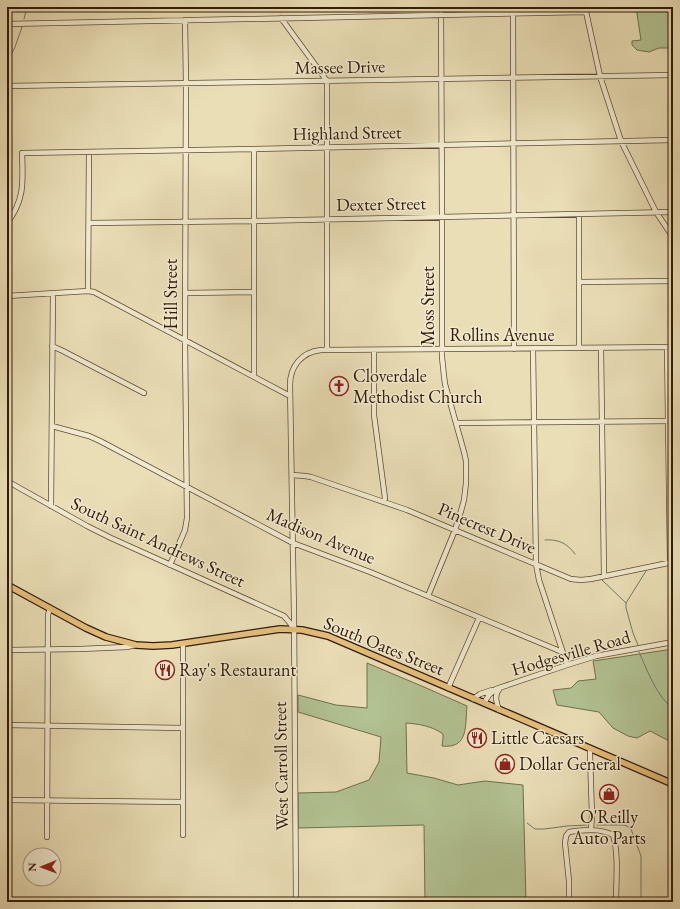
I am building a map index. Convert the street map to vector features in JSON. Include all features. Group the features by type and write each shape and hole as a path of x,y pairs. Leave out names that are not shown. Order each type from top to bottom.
{"main road":[{"name":"South Oates Street","path":"7,585 97,634 136,645 162,646 183,644 280,629 309,631 328,636 673,784"}],"street":[{"name":"Moss Street","path":"428,596 455,530 464,500 466,483 466,461 444,376 442,358 441,7"},
{"path":"513,7 514,349"},
{"path":"7,24 441,16 586,10 600,76 621,141 656,212 673,237"},
{"path":"281,18 327,81 326,350"},
{"name":"Hill Street","path":"170,564 186,525 185,20"},
{"name":"Massee Drive","path":"7,86 673,75"},
{"name":"Highland Street","path":"7,223 15,212 21,197 22,153 673,140"},
{"path":"254,149 254,376"},
{"path":"88,291 89,152"},
{"name":"Dexter Street","path":"89,223 673,212"},
{"path":"578,214 579,348"},
{"path":"579,282 673,281"},
{"path":"7,296 88,291 99,293 290,396"},
{"path":"185,293 254,292"},
{"path":"51,506 53,293"},
{"path":"52,346 63,350 144,393"},
{"path":"667,347 671,420 672,562"},
{"name":"Rollins Avenue","path":"293,543 290,396 291,377 293,369 304,356 312,352 326,350 673,347"},
{"path":"601,348 604,576"},
{"path":"533,349 536,564 539,580 567,665"},
{"path":"374,350 374,415 385,498 384,502"},
{"path":"457,424 671,420"},
{"name":"Madison Avenue","path":"52,426 89,436 100,441 293,543 346,562 562,652"},
{"name":"Pinecrest Drive","path":"292,475 311,477 407,510 565,577 576,580 604,576 672,562"},
{"name":"South Saint Andrews Street","path":"7,481 111,538 284,616 294,629"},
{"name":"West Carroll Street","path":"293,543 296,902"},
{"path":"47,837 47,650 48,615 50,608"},
{"path":"448,688 479,618"},
{"name":"Hodgesville Road","path":"484,703 489,695 498,688 567,665 611,653 673,642"},
{"path":"183,644 183,835"},
{"path":"7,650 127,647 136,645"},
{"path":"473,699 480,694 498,688"},
{"path":"498,688 496,703 499,710"},
{"path":"7,725 183,728"},
{"path":"590,748 591,830"},
{"path":"7,800 183,802"},
{"path":"569,902 569,881 565,843 566,836 569,832 591,830 613,835 616,856 616,902"}],"green space":[{"path":"636,7 673,7 673,48 659,48 649,52 637,50 632,45 632,41 641,40"},
{"path":"673,649 673,743 650,731 637,738 628,736 613,728 599,712 557,705 553,690 571,688 578,681 596,679 593,661"},
{"path":"367,663 467,706 464,734 457,744 451,746 442,746 443,734 439,731 425,726 406,723 407,773 434,778 458,785 485,781 523,785 526,902 425,902 424,825 298,828 298,793 336,792 369,780 379,762 381,737 298,712 298,695 336,705 367,708"}],"waterway":[{"path":"24,19 27,7"},
{"path":"379,7 379,12"},
{"path":"7,63 15,47 22,27"},
{"path":"545,540 562,542 575,554"},
{"path":"638,645 633,633 626,603 646,571"},
{"path":"602,580 626,603"},
{"path":"639,652 657,690 673,709"},
{"path":"527,823 535,829 587,825"},
{"path":"597,825 623,825 631,829 641,856 641,902"}],"place":[{"name":"Cloverdale Methodist Church","path":"339,386"},
{"name":"Ray's Restaurant","path":"165,670"},
{"name":"Little Caesars","path":"477,738"},
{"name":"Dollar General","path":"505,764"},
{"name":"O'Reilly Auto Parts","path":"609,794"}]}
